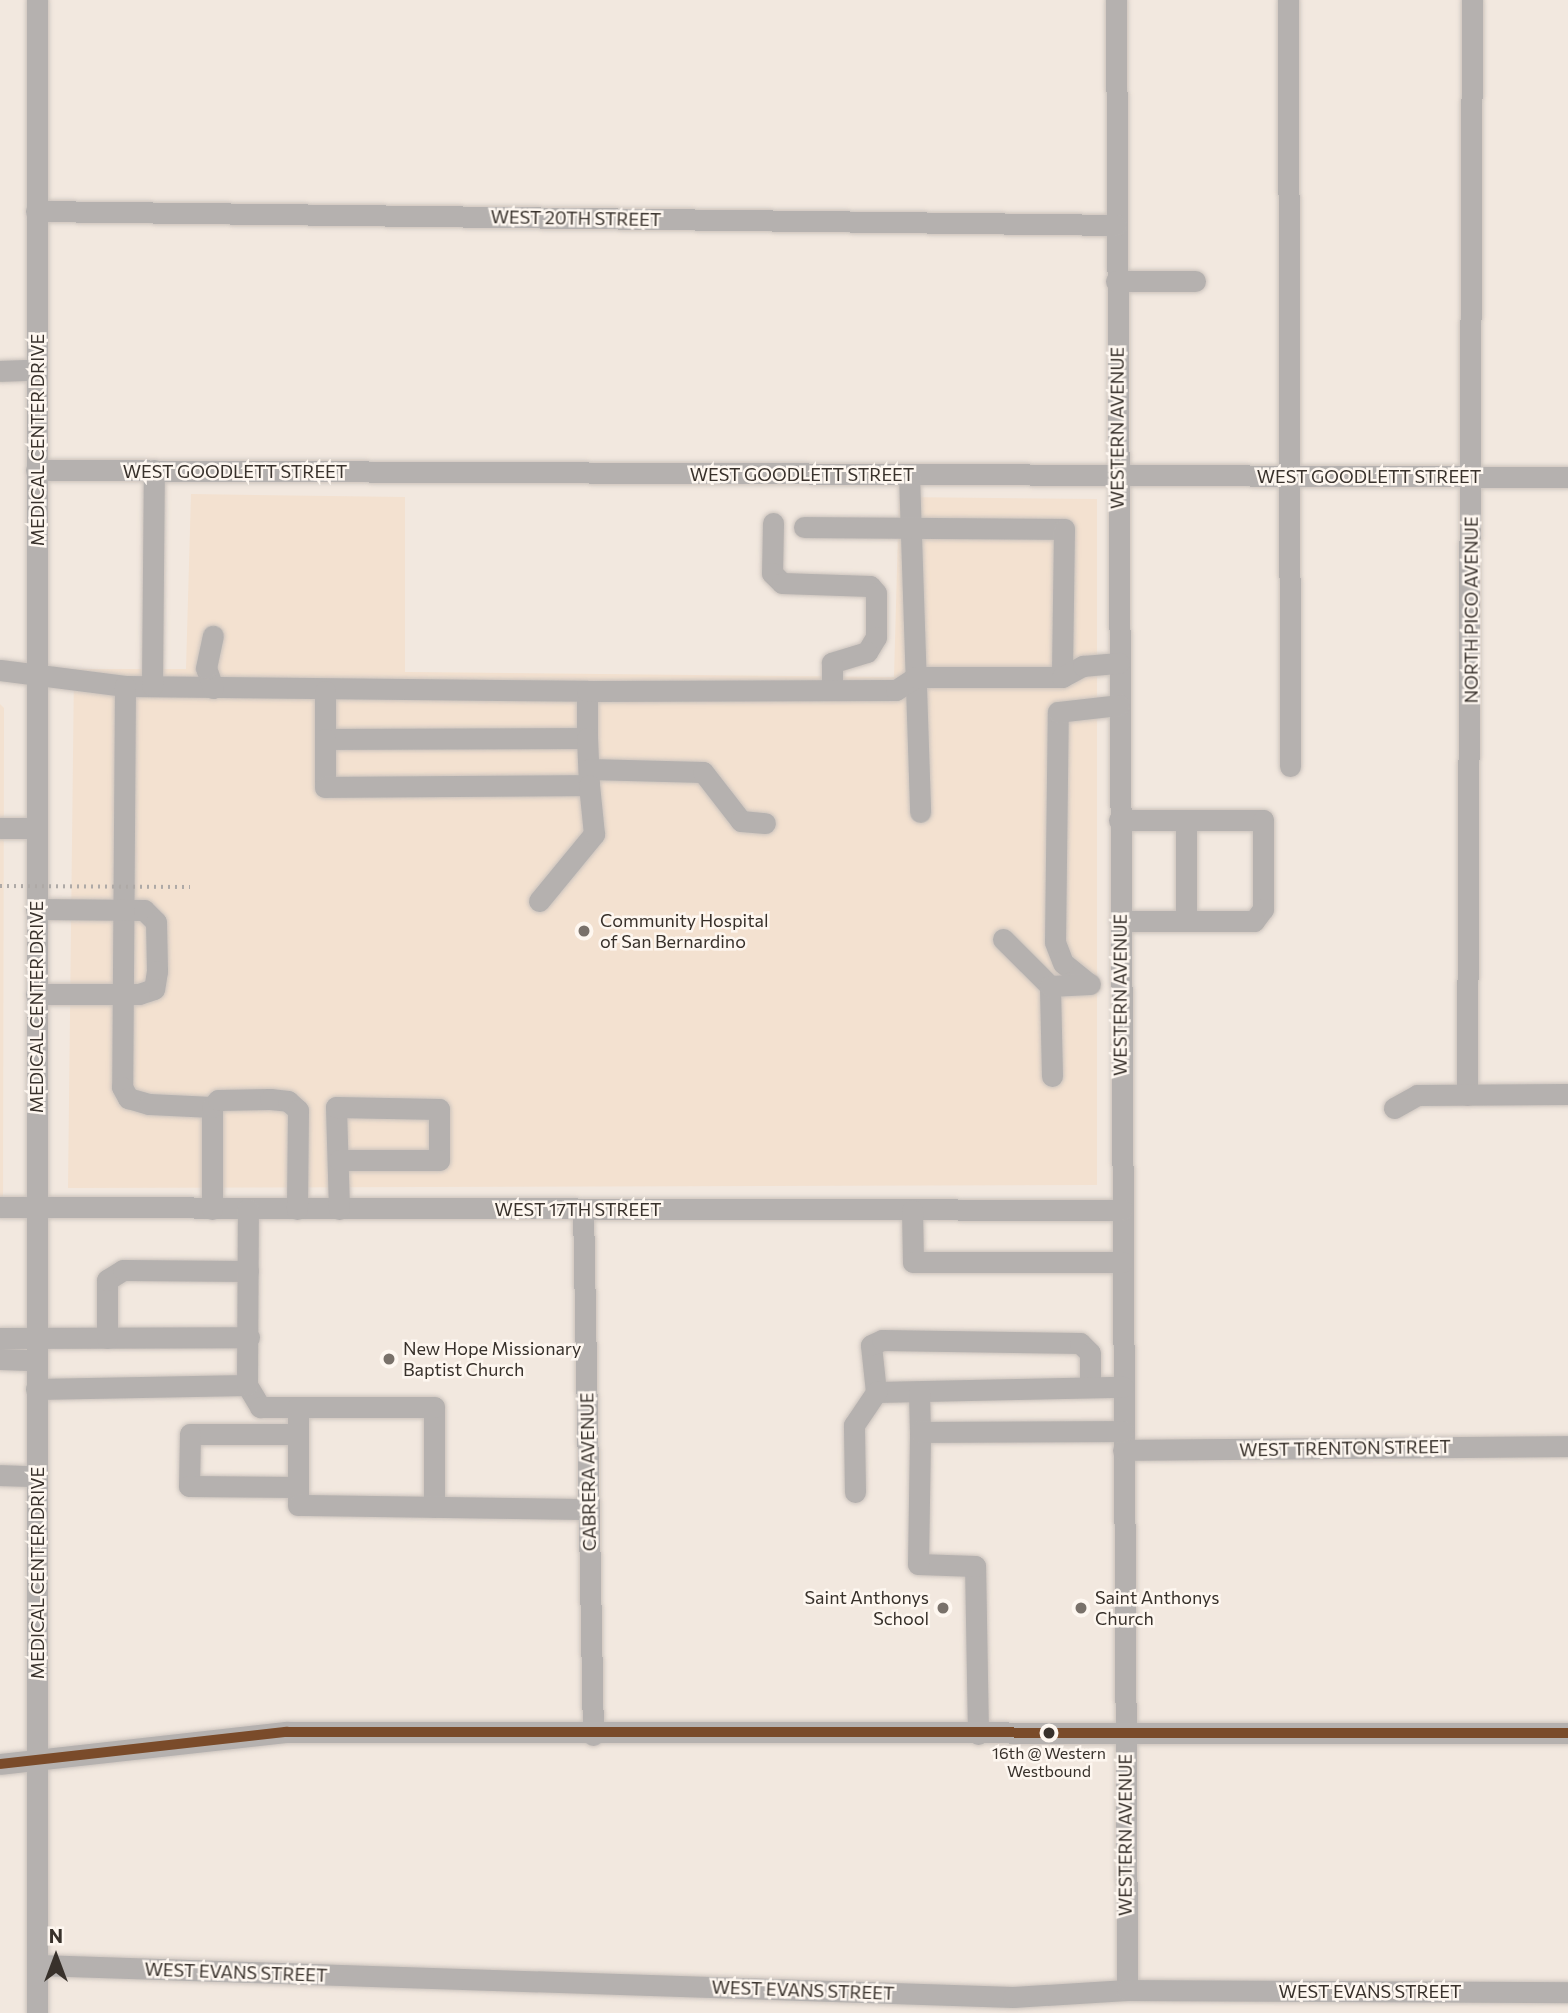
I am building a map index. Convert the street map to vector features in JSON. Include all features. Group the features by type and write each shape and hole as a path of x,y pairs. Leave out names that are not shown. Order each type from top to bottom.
{"street":[{"name":"MEDICAL CENTER DRIVE","path":"37,0 37,2013"},
{"name":"WESTERN AVENUE","path":"1116,0 1127,1990"},
{"path":"1288,0 1292,476 1290,766"},
{"name":"NORTH PICO AVENUE","path":"1467,1095 1472,476 1472,0"},
{"name":"WEST 20TH STREET","path":"37,211 1116,225"},
{"path":"1116,281 1195,281"},
{"path":"0,370 37,370"},
{"name":"WEST GOODLETT STREET","path":"37,470 1118,478 1568,477"},
{"path":"152,686 153,470"},
{"path":"909,475 920,811"},
{"path":"773,523 772,573 782,583 870,586 876,593 876,637 867,652 832,663 832,690"},
{"path":"804,527 911,532 1065,529 1062,677"},
{"path":"213,636 206,668 213,683"},
{"path":"0,670 125,686 213,683 325,691 896,690 916,677 1062,677 1083,666 1119,663"},
{"path":"125,686 122,1087 128,1098 212,1107"},
{"path":"325,691 325,787 703,772 741,821 765,823"},
{"path":"538,901 594,834 587,738 587,691"},
{"path":"1089,984 1063,963 1055,942 1058,712 1119,705"},
{"path":"325,739 587,738"},
{"path":"1119,820 1263,820 1263,909 1254,921 1120,920"},
{"path":"1186,820 1186,921"},
{"path":"0,828 36,828"},
{"path":"36,909 144,910 156,922 157,971 153,989 124,994 37,994"},
{"path":"1003,939 1051,986 1052,1076"},
{"path":"1051,986 1121,983"},
{"path":"1394,1108 1417,1095 1568,1094"},
{"path":"212,1209 212,1107 218,1100 295,1105 298,1209"},
{"path":"336,1107 439,1109 439,1160 339,1160 333,1159 336,1107"},
{"path":"339,1160 339,1209"},
{"name":"WEST 17TH STREET","path":"0,1207 1122,1210"},
{"path":"248,1209 247,1385 260,1407"},
{"name":"CABRERA AVENUE","path":"583,1209 593,1735"},
{"path":"912,1210 913,1262 1122,1262"},
{"path":"107,1338 107,1280 123,1270 248,1271"},
{"path":"0,1338 249,1337"},
{"path":"855,1492 854,1425 876,1392 872,1345 882,1340 1080,1343 1090,1353 1090,1386"},
{"path":"0,1359 36,1360"},
{"path":"36,1389 247,1385"},
{"path":"876,1392 1123,1387"},
{"path":"919,1392 918,1564 975,1566 978,1734"},
{"path":"249,1434 250,1415 260,1407 434,1408 434,1507"},
{"path":"298,1407 298,1505 589,1509"},
{"name":"WEST TRENTON STREET","path":"919,1432 1123,1440 1568,1446"},
{"path":"298,1434 190,1434 189,1486 298,1487"},
{"path":"0,1475 37,1476"},
{"path":"0,1764 286,1732 593,1735 1568,1733"},
{"name":"WEST EVANS STREET","path":"38,1965 1013,2005 1127,1990 1568,1992"}],"path":[{"path":"0,886 190,887"}],"shaded area":[{"name":"Community Hospital of San Bernardino","path":"191,494 405,497 405,672 894,677 899,497 1097,499 1097,1185 68,1188 74,669 186,669"},
{"path":"0,704 4,708 3,1210 0,1210"}],"transit line":[{"path":"0,1764 286,1732 1568,1733"}],"place":[{"name":"Community Hospital of San Bernardino","path":"584,931"},
{"name":"New Hope Missionary Baptist Church","path":"389,1359"},
{"name":"Saint Anthonys School","path":"943,1608"},
{"name":"Saint Anthonys Church","path":"1081,1608"},
{"name":"16th @ Western Westbound","path":"1049,1733"}]}
